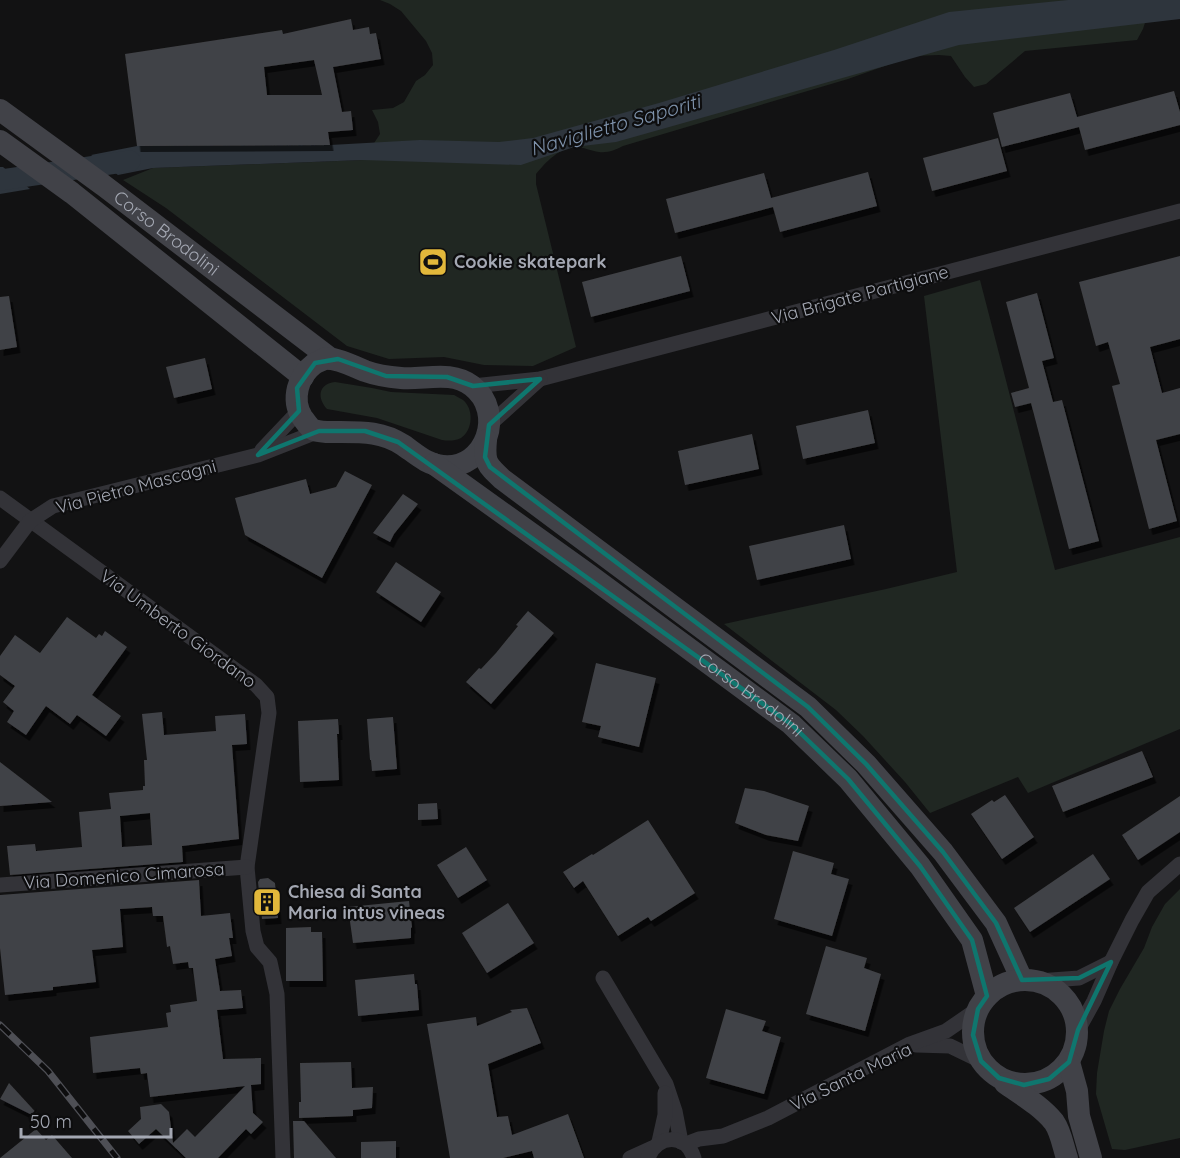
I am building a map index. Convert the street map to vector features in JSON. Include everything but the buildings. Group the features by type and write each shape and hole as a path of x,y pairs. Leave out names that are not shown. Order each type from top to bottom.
{"main road":[{"name":"Corso Brodolini","path":"0,110 103,185 332,359 386,376 447,377 473,386 483,397 490,417 485,457 490,468 808,707 866,764 943,852 996,923 1030,980"},
{"name":"Corso Brodolini","path":"0,141 67,190 303,377"},
{"path":"319,431 306,423 299,411 296,401 297,388 315,363 326,358 332,359"},
{"name":"Corso Brodolini","path":"319,431 364,431 375,434 398,442 434,464 791,724 832,763 920,866 972,940 982,1002 973,1035 981,1061"},
{"path":"434,464 449,466 466,463 481,449 488,432"},
{"path":"982,1002 1004,984 1030,980 1053,987 1066,999 1074,1013 1078,1029 1069,1062 1077,1091 1079,1116 1091,1158"},
{"path":"981,1061 999,1078 1036,1105 1054,1123 1060,1134 1066,1158"},
{"path":"999,1078 1024,1085 1033,1083 1049,1079 1069,1062"}],"street":[{"name":"Via Brigate Partigiane","path":"473,386 540,379 1180,211"},
{"name":"Via Brigate Partigiane","path":"488,432 540,379"},
{"path":"258,455 299,411"},
{"name":"Via Pietro Mascagni","path":"0,561 30,521 53,506 258,455 319,431"},
{"name":"Via Umberto Giordano","path":"0,498 256,685 267,697 269,713 247,867 253,931 257,947 270,962 277,994 283,1158"},
{"path":"1078,1029 1148,892 1180,864"},
{"name":"Via Domenico Cimarosa","path":"0,885 247,867"},
{"path":"1030,980 1079,978 1111,962"},
{"path":"603,978 666,1084 690,1151"},
{"path":"910,1044 946,1031 982,1002"},
{"name":"Via Santa Maria","path":"690,1151 768,1118 910,1044 950,1046 981,1061"},
{"path":"653,1150 665,1115 666,1084"},
{"path":"630,1158 653,1150 669,1139 690,1151"}],"highlighted area":[{"path":"338,359 386,376 447,377 473,386 540,379 489,425 485,457 490,467 808,707 866,764 943,852 996,923 1022,980 1079,978 1111,962 1078,1030 1069,1062 1049,1079 1024,1085 999,1078 981,1061 973,1035 978,1009 987,996 972,940 920,866 848,779 791,724 398,442 365,431 319,431 258,455 299,411 297,388 315,363"}],"shaded area":[{"path":"380,0 1151,0 1151,4 1137,40 1025,51 986,84 974,87 951,56 913,56 848,79 611,151 599,152 575,147 558,153 536,174 536,184 576,347 533,366 484,365 444,357 389,359 347,346 166,208 123,180 153,168 363,160 380,134 378,122 372,110 393,108 404,102 416,81 433,65 432,53 426,41 401,11"},
{"path":"980,280 1055,570 1180,537 1180,729 1028,793 1018,777 930,813 905,782 836,710 724,624 957,572 924,296"},
{"path":"335,382 391,392 454,395 467,404 471,419 470,425 461,438 444,440 377,418 327,409 321,392 329,383"},
{"path":"1180,889 1180,1138 1125,1150 1112,1149 1096,1094 1097,1073 1109,1011 1165,904"}],"water":[{"path":"1068,0 1180,0 1180,19 959,45 616,142 574,147 521,165 363,160 153,168 118,175 91,155 137,146 330,145 420,140 499,142 533,138 834,50 949,12"},
{"path":"0,167 3,167 30,189 0,194"}],"waterway":[{"name":"Naviglietto Saporiti","path":"0,180 130,161"}],"railway":[{"path":"0,1025 48,1071 117,1158"}],"place":[{"name":"Cookie skatepark","path":"433,262"},
{"name":"Chiesa di Santa Maria intus vineas","path":"267,902"}]}
